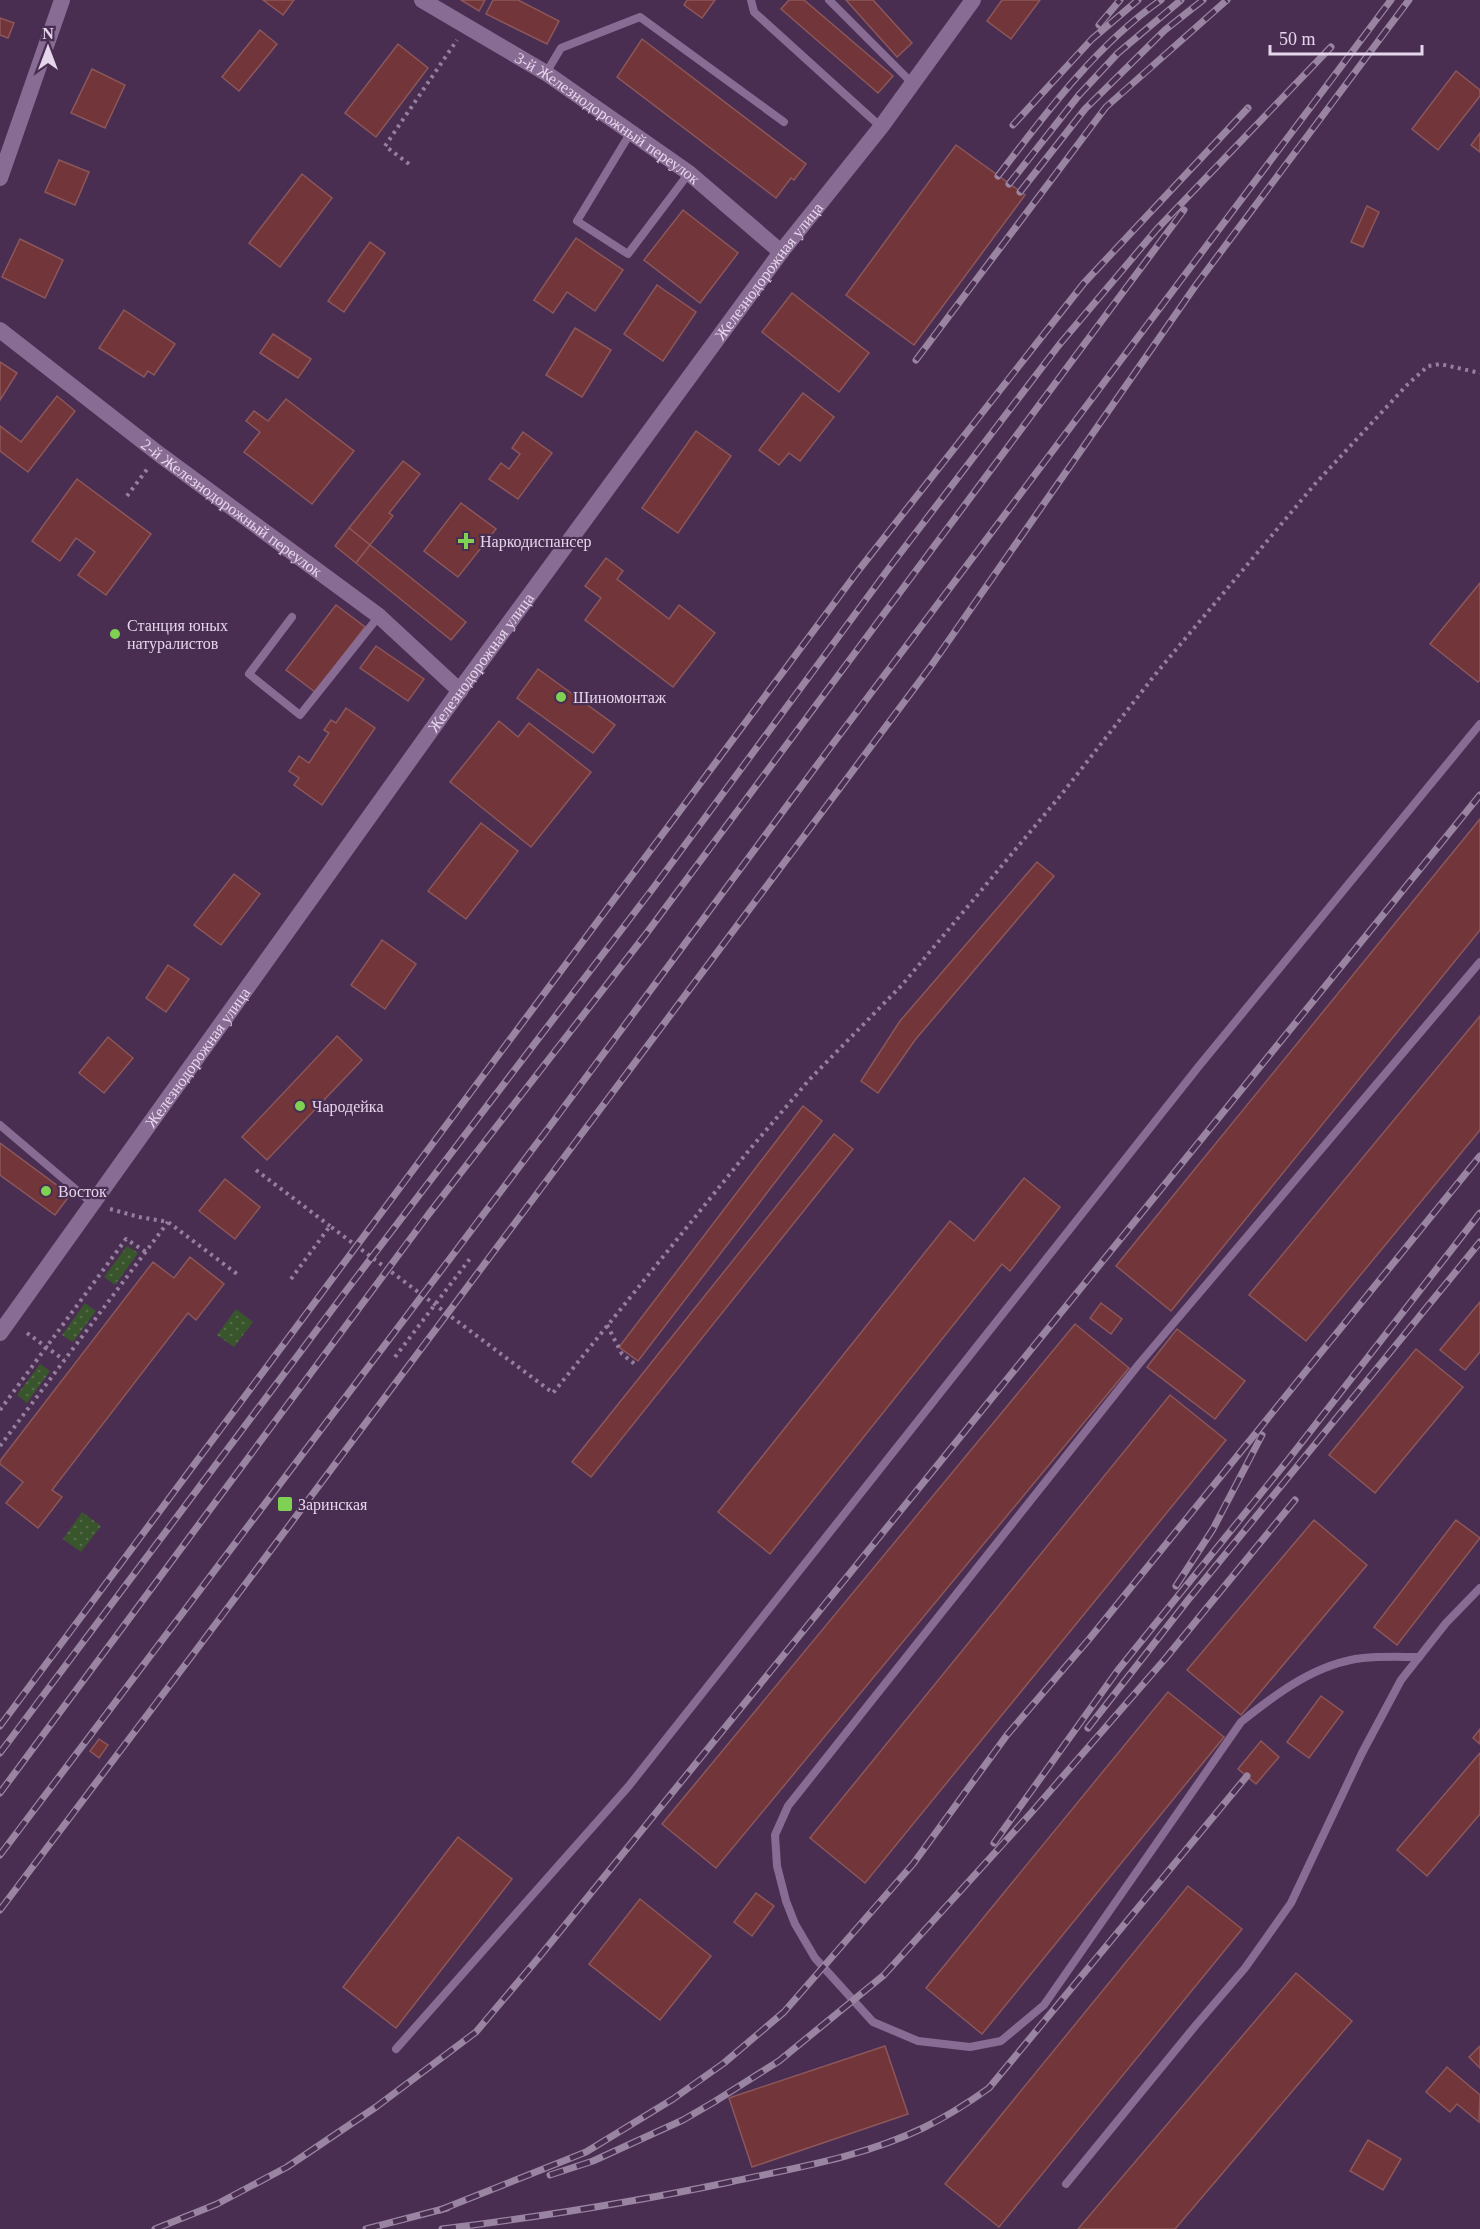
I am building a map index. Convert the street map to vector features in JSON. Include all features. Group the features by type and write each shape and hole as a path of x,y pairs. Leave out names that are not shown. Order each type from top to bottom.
{"street":[{"path":"0,178 62,0"},
{"name":"3-й Железнодорожный переулок","path":"422,0 546,73 631,132 689,173 781,252"},
{"name":"Железнодорожная улица","path":"0,1333 460,691 781,252 913,84 973,0"},
{"name":"2-й Железнодорожный переулок","path":"0,330 159,454 379,616 460,691"}],"lane":[{"path":"751,0 754,12 880,127"},
{"path":"829,0 913,84"},
{"path":"546,73 561,48 640,17 784,122"},
{"path":"631,132 577,221 628,254 689,173"},
{"path":"292,617 249,674 300,714 379,616"},
{"path":"396,2049 628,1787 1199,1066 1480,724"},
{"path":"1419,1657 1362,1658 1316,1671 1272,1696 1241,1722 1044,2005 1001,2041 970,2047 918,2041 873,2022 815,1958 795,1924 777,1866 775,1835 788,1806 1139,1364 1480,962"},
{"path":"0,1125 93,1204"},
{"path":"1066,2184 1245,1968 1291,1903 1368,1742 1401,1680 1446,1623 1480,1588"}],"path":[{"path":"409,164 385,146 466,27"},
{"path":"256,1170 553,1393 809,1080 902,985 1061,795 1158,671 1315,484 1408,384 1428,366 1440,364 1480,373"},
{"path":"127,496 159,454"},
{"path":"93,1204 139,1217 168,1222 237,1274"},
{"path":"0,1446 168,1222"},
{"path":"291,1279 330,1226"},
{"path":"0,1410 126,1239 146,1252"},
{"path":"395,1357 472,1256"},
{"path":"606,1327 622,1354 636,1365"},
{"path":"27,1333 64,1360"}],"green space":[{"path":"127,1246 138,1253 115,1285 104,1277"},
{"path":"85,1303 96,1311 73,1342 62,1335"},
{"path":"236,1309 253,1322 234,1347 217,1335"},
{"path":"40,1364 50,1371 27,1403 17,1395"},
{"path":"82,1512 101,1526 81,1552 63,1539"}],"building":[{"path":"263,0 294,0 283,15"},
{"path":"461,0 485,0 479,11"},
{"path":"493,0 518,0 559,21 547,44 486,14"},
{"path":"687,0 715,0 702,18 684,5"},
{"path":"789,0 804,0 893,76 878,93 781,9"},
{"path":"846,0 873,0 912,43 897,57"},
{"path":"1002,0 1040,0 1011,39 987,21"},
{"path":"0,18 14,23 8,38 0,35"},
{"path":"260,30 277,44 239,91 222,77"},
{"path":"642,39 806,164 794,180 791,178 776,198 617,77"},
{"path":"398,44 428,68 376,137 345,113"},
{"path":"92,69 125,85 105,128 71,113"},
{"path":"1456,71 1480,90 1480,96 1438,150 1412,129"},
{"path":"1480,133 1480,152 1471,145"},
{"path":"956,145 1025,195 914,345 846,295"},
{"path":"59,160 89,172 75,205 45,192"},
{"path":"302,174 332,198 280,267 249,243"},
{"path":"1367,206 1379,212 1363,247 1351,242"},
{"path":"683,210 738,253 700,303 644,260"},
{"path":"576,238 623,270 595,311 567,292 553,313 534,300"},
{"path":"20,239 63,260 45,298 2,277"},
{"path":"370,242 385,253 344,312 328,301"},
{"path":"657,285 696,312 663,361 624,334"},
{"path":"792,293 869,353 839,392 762,332"},
{"path":"124,310 175,344 154,375 148,371 144,377 99,348"},
{"path":"575,328 611,350 582,397 546,375"},
{"path":"273,334 311,359 298,378 260,353"},
{"path":"0,362 17,373 0,400"},
{"path":"803,393 834,417 800,461 789,453 779,465 759,450"},
{"path":"57,396 75,411 28,472 0,451 0,426 21,442"},
{"path":"286,399 354,451 312,504 244,452 260,432 246,421 254,411 268,421"},
{"path":"696,431 731,456 678,533 642,508"},
{"path":"523,432 552,453 518,499 489,479 501,463 509,469 520,454 512,448"},
{"path":"403,461 420,474 389,513 393,516 370,545 349,528"},
{"path":"77,479 151,534 106,595 78,575 95,552 76,538 60,561 32,541"},
{"path":"461,503 496,529 458,577 424,551"},
{"path":"349,528 370,545 356,563 335,546"},
{"path":"370,545 466,622 451,640 356,563"},
{"path":"606,558 623,571 617,579 669,619 679,605 715,633 673,687 585,620 601,598 585,586"},
{"path":"1480,583 1480,680 1478,682 1430,644"},
{"path":"336,605 365,627 315,692 286,670"},
{"path":"376,646 424,679 408,701 360,668"},
{"path":"538,669 615,725 593,753 517,698"},
{"path":"346,708 375,728 322,805 294,785 299,778 289,771 299,756 309,763 329,733 324,730 331,720 336,723"},
{"path":"499,721 518,737 529,723 591,772 531,847 450,782"},
{"path":"1480,819 1480,930 1171,1311 1116,1266"},
{"path":"481,823 518,851 466,919 428,891"},
{"path":"1037,862 1054,876 915,1040 878,1093 861,1081 900,1021"},
{"path":"234,874 260,894 221,945 194,925"},
{"path":"382,940 416,964 385,1009 351,985"},
{"path":"168,965 189,979 166,1012 146,998"},
{"path":"1480,1016 1480,1130 1306,1341 1249,1295"},
{"path":"337,1036 362,1060 267,1160 242,1137"},
{"path":"108,1037 133,1058 104,1093 79,1073"},
{"path":"803,1106 822,1121 638,1361 619,1347"},
{"path":"834,1134 853,1149 591,1477 572,1462"},
{"path":"0,1143 70,1195 55,1215 0,1175"},
{"path":"1024,1178 1060,1207 1010,1271 1002,1264 770,1554 718,1512 950,1221 974,1241"},
{"path":"225,1179 260,1207 235,1239 199,1211"},
{"path":"190,1257 224,1284 196,1320 188,1313 52,1490 62,1497 38,1528 6,1503 23,1482 0,1464 0,1461 153,1262 174,1278"},
{"path":"1480,1302 1480,1352 1465,1370 1440,1350"},
{"path":"1101,1303 1122,1319 1111,1334 1090,1318"},
{"path":"1075,1324 1129,1368 716,1868 662,1824"},
{"path":"1177,1329 1245,1381 1215,1419 1147,1367"},
{"path":"1416,1349 1463,1387 1375,1493 1329,1455"},
{"path":"1170,1395 1226,1440 865,1883 810,1838"},
{"path":"1314,1520 1367,1565 1241,1715 1187,1670"},
{"path":"1456,1520 1480,1538 1397,1645 1374,1627"},
{"path":"1168,1692 1224,1737 982,2034 926,1988"},
{"path":"1321,1696 1343,1712 1309,1758 1287,1742"},
{"path":"1480,1729 1480,1744 1473,1738"},
{"path":"99,1739 108,1745 99,1758 90,1751"},
{"path":"1261,1741 1279,1757 1256,1784 1238,1769"},
{"path":"1480,1753 1480,1814 1427,1876 1397,1850"},
{"path":"458,1837 512,1879 396,2028 343,1987"},
{"path":"1188,1886 1242,1929 999,2227 945,2184"},
{"path":"756,1893 774,1906 752,1936 734,1922"},
{"path":"640,1899 711,1956 660,2020 589,1964"},
{"path":"1296,1973 1352,2021 1175,2229 1078,2229"},
{"path":"885,2046 908,2114 752,2167 729,2098"},
{"path":"1480,2046 1480,2068 1469,2057"},
{"path":"1447,2067 1480,2095 1479,2122 1457,2104 1450,2112 1426,2092"},
{"path":"1368,2140 1401,2159 1383,2190 1350,2171"}],"railway":[{"path":"1099,25 1120,0"},
{"path":"1013,125 1092,39 1138,0"},
{"path":"998,176 1053,105 1093,59 1137,18 1161,0"},
{"path":"1009,184 1079,95 1118,53 1181,0"},
{"path":"1020,192 1085,109 1165,30 1203,0"},
{"path":"916,360 1106,107 1227,0"},
{"path":"0,1855 550,1126 829,749 1391,0"},
{"path":"0,1910 931,666 1196,285 1409,0"},
{"path":"0,1753 346,1291 654,887 892,564 1059,345 1157,229 1331,47"},
{"path":"0,1726 858,571 1084,283 1248,108"},
{"path":"0,1793 428,1215 646,934 1184,210"},
{"path":"155,2229 217,2204 287,2167 376,2107 476,2032 1480,795"},
{"path":"440,2210 586,2152 673,2099 724,2063 784,2012 913,1864 1007,1735 1090,1638 1480,1156"},
{"path":"994,1843 1118,1670 1288,1460 1480,1213"},
{"path":"1088,1728 1188,1600 1480,1242"},
{"path":"1176,1586 1213,1529 1262,1435"},
{"path":"550,2175 593,2161 683,2120 714,2102 779,2061 884,1975 1031,1813 1165,1659 1295,1500"},
{"path":"442,2229 622,2202 803,2166 877,2147 940,2119 989,2088 1247,1776"},
{"path":"366,2229 447,2208"}],"place":[{"name":"Наркодиспансер","path":"466,541"},
{"name":"Станция юных натуралистов","path":"115,634"},
{"name":"Шиномонтаж","path":"561,697"},
{"name":"Чародейка","path":"300,1106"},
{"name":"Восток","path":"46,1191"},
{"name":"Заринская","path":"285,1504"}]}
